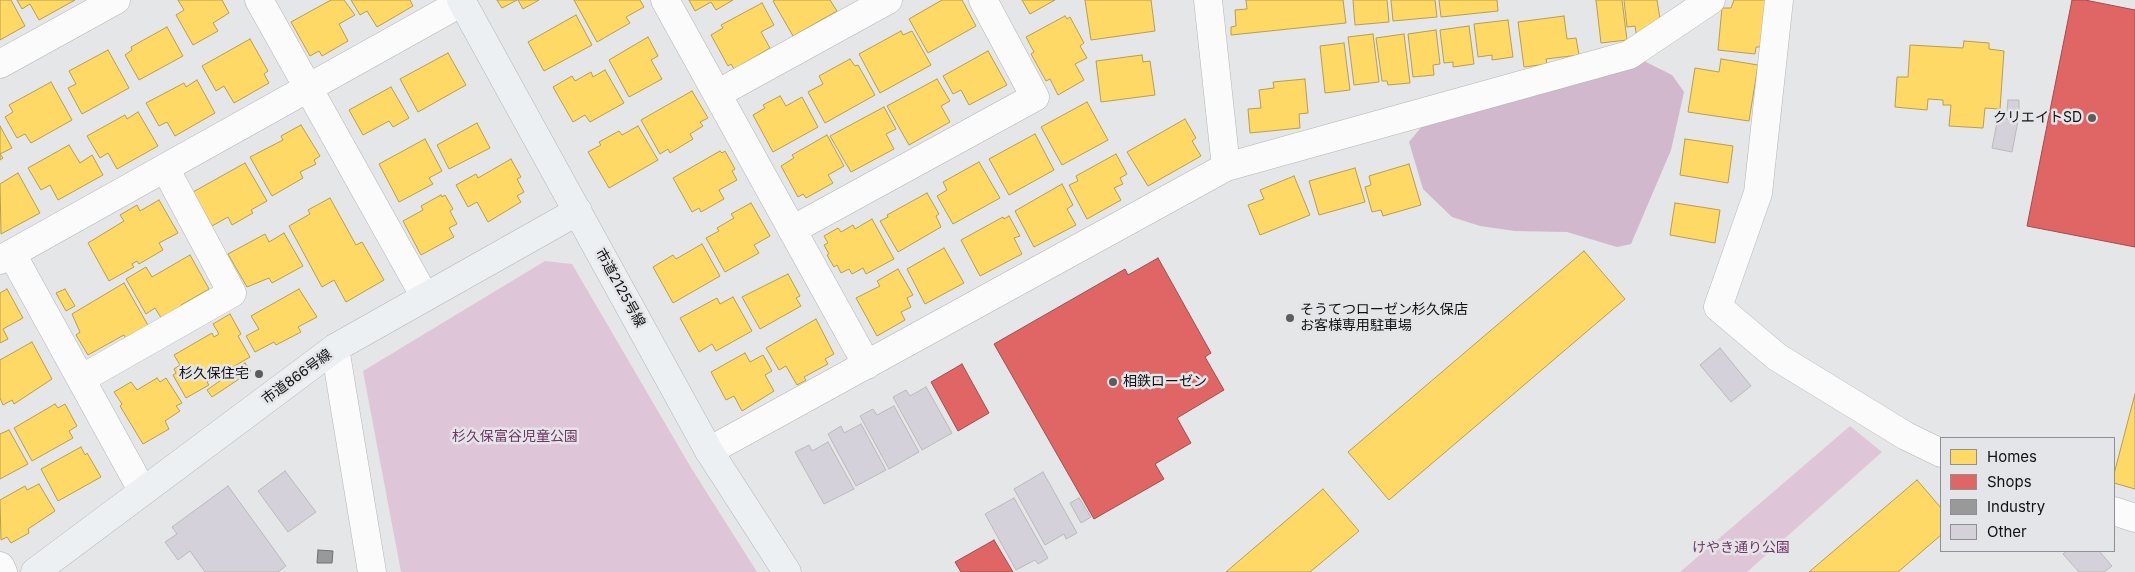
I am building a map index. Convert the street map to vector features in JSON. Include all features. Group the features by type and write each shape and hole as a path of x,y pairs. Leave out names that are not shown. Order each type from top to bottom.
{"street":[{"path":"0,64 116,0"},
{"path":"259,0 425,298"},
{"path":"665,0 867,365"},
{"path":"717,94 888,0"},
{"path":"792,230 1034,97 983,0"},
{"path":"1208,0 1226,167"},
{"path":"709,451 1226,167 1629,54 1711,0"},
{"path":"1779,0 1758,193 1718,307 1777,357 1906,436 1940,453"},
{"path":"142,490 81,379 6,257 462,1"},
{"name":"市道2125号線","path":"462,1 709,451 787,572"},
{"path":"81,379 232,293 165,168"},
{"name":"市道866号線","path":"35,572 142,490 336,348 578,211"},
{"path":"336,348 372,572"},
{"path":"2115,511 2135,518"},
{"path":"0,566 3,572"}],"green space":[{"name":"杉久保富谷児童公園","path":"545,261 572,264 690,466 757,572 401,572 363,371"},
{"name":"けやき通り公園","path":"1850,426 1882,452 1747,572 1680,572"}],"shaded area":[{"path":"1644,61 1672,75 1684,92 1671,150 1631,244 1617,247 1567,232 1515,231 1480,226 1452,217 1423,189 1409,142 1423,125"}],"building: Homes":[{"path":"0,0 11,0 25,26 0,40"},
{"path":"17,0 75,0 39,20 30,4 22,9"},
{"path":"178,0 222,0 229,13 213,23 218,31 193,45 176,15 184,10"},
{"path":"331,0 344,0 355,15 339,24 348,41 322,56 319,51 310,56 291,22"},
{"path":"351,0 410,0 413,6 377,27 367,11 360,15"},
{"path":"497,0 517,0 502,8"},
{"path":"518,0 539,0 523,9"},
{"path":"574,0 640,0 644,7 626,17 630,23 597,42"},
{"path":"689,0 733,0 716,10 711,2 695,11"},
{"path":"830,0 837,11 793,36 773,1"},
{"path":"942,0 962,0 976,26 928,53 909,19"},
{"path":"1022,0 1055,0 1030,14"},
{"path":"1085,0 1151,0 1155,31 1091,40"},
{"path":"1246,0 1343,0 1346,23 1231,35 1231,27 1236,26 1235,10 1247,9"},
{"path":"1353,0 1387,0 1389,22 1355,25"},
{"path":"1391,0 1435,0 1437,17 1393,21"},
{"path":"1439,0 1497,0 1498,11 1441,17"},
{"path":"1596,0 1622,0 1627,40 1601,43"},
{"path":"1624,0 1657,0 1661,25 1650,31 1636,33 1635,26 1627,27"},
{"path":"1734,0 1767,0 1763,47 1756,47 1755,54 1718,50 1722,8 1731,8"},
{"path":"762,3 774,25 761,32 770,48 734,69 731,64 728,66 711,35 723,28 721,25"},
{"path":"576,15 592,45 544,71 528,42"},
{"path":"1065,16 1067,19 1070,17 1084,43 1080,46 1087,58 1075,64 1084,80 1058,95 1050,79 1046,81 1031,54 1034,52 1026,37"},
{"path":"1564,16 1567,39 1576,38 1579,55 1546,59 1547,64 1524,67 1518,22"},
{"path":"1508,20 1513,57 1492,60 1492,55 1478,57 1474,24"},
{"path":"1469,26 1474,64 1453,67 1453,62 1444,63 1440,30"},
{"path":"167,27 183,56 139,80 125,55 132,50 131,47"},
{"path":"1436,30 1440,64 1433,65 1434,75 1413,77 1408,34"},
{"path":"901,31 903,35 912,31 931,65 880,93 859,54"},
{"path":"1373,34 1379,82 1354,85 1348,37"},
{"path":"1404,34 1410,83 1388,85 1387,81 1382,81 1376,38"},
{"path":"648,37 658,56 651,60 662,79 629,97 609,60"},
{"path":"250,39 268,71 264,74 269,83 234,103 224,86 216,91 202,66"},
{"path":"1964,41 1989,43 1989,49 2004,51 2000,109 1985,108 1983,128 1949,126 1951,105 1943,105 1943,100 1928,99 1927,110 1895,107 1897,77 1908,77 1910,45 1963,48"},
{"path":"1344,43 1350,90 1325,93 1320,46"},
{"path":"108,50 129,88 82,114 68,88 76,84 69,71"},
{"path":"988,51 1007,85 969,105 961,90 953,94 943,76"},
{"path":"448,53 466,85 418,112 400,79"},
{"path":"1142,55 1143,62 1150,61 1155,95 1101,102 1096,61"},
{"path":"850,59 855,66 858,65 875,95 825,123 808,92 823,84 819,76"},
{"path":"1721,59 1758,65 1749,121 1688,112 1695,68 1719,72"},
{"path":"605,70 624,103 590,122 585,115 573,122 553,87 572,76 575,81 591,72 593,77"},
{"path":"937,79 950,101 941,106 950,122 909,145 887,106"},
{"path":"1305,79 1308,113 1299,114 1300,128 1250,133 1248,109 1261,108 1259,90 1274,88 1273,82"},
{"path":"197,80 215,113 175,136 167,122 159,126 146,103 184,83 186,87"},
{"path":"51,82 72,120 31,143 25,134 17,138 5,117 13,112 9,105"},
{"path":"391,87 409,118 393,127 389,121 363,135 349,110"},
{"path":"692,91 708,118 700,122 703,126 690,134 693,139 670,153 668,149 660,154 641,120"},
{"path":"780,96 786,106 802,97 818,127 773,152 753,115 765,108 763,105"},
{"path":"1087,102 1108,140 1062,165 1041,127"},
{"path":"884,107 896,129 886,134 894,149 851,172 830,136"},
{"path":"138,112 158,146 117,169 108,153 100,158 87,136 125,115 127,119"},
{"path":"1185,119 1196,138 1192,141 1201,156 1148,186 1127,152"},
{"path":"477,123 490,148 449,169 437,145"},
{"path":"301,125 320,156 314,160 316,164 300,172 303,178 272,196 250,157 283,140 281,136"},
{"path":"0,126 12,148 0,154"},
{"path":"638,126 658,160 609,188 588,152 601,145 599,142 619,131 622,135"},
{"path":"1035,134 1054,170 1009,195 989,159"},
{"path":"827,135 844,166 828,175 833,183 806,198 803,194 798,197 781,166 794,158 792,155"},
{"path":"425,139 442,171 429,178 433,184 399,202 379,164"},
{"path":"1685,139 1733,146 1728,183 1680,175"},
{"path":"69,145 80,163 92,155 103,175 58,200 50,185 41,190 28,168"},
{"path":"720,151 722,153 725,151 735,169 732,171 737,180 719,190 724,199 701,212 699,208 692,212 673,178"},
{"path":"1116,154 1127,174 1120,178 1123,184 1114,188 1121,200 1087,219 1069,185 1078,181 1076,176"},
{"path":"511,159 521,177 517,179 524,192 517,196 521,202 488,222 477,202 468,207 456,185 476,174 478,178"},
{"path":"979,162 1000,198 953,224 937,196 947,190 943,182"},
{"path":"245,163 267,201 251,210 253,213 232,225 228,217 212,226 193,192"},
{"path":"1409,164 1421,205 1383,216 1381,210 1372,212 1365,187 1371,185 1369,176"},
{"path":"1355,168 1365,202 1319,215 1309,181"},
{"path":"18,173 40,213 1,234 0,184"},
{"path":"1294,176 1310,215 1260,235 1248,205 1264,199 1260,190"},
{"path":"1062,184 1073,205 1067,209 1076,225 1034,247 1015,211"},
{"path":"927,193 939,214 936,216 941,227 898,252 880,221 888,217 887,215"},
{"path":"441,195 442,197 445,195 453,209 450,211 457,224 449,228 454,237 421,255 403,221 423,210 421,206"},
{"path":"330,198 356,245 362,242 384,280 346,302 334,280 322,287 289,226 310,214 308,210"},
{"path":"159,200 178,233 159,243 163,250 139,264 137,261 132,264 134,267 109,281 88,243 124,221 120,215 137,205 140,211"},
{"path":"751,203 770,236 754,245 759,253 725,272 706,238 719,231 717,228 734,218 731,214"},
{"path":"1675,203 1720,210 1715,243 1670,235"},
{"path":"1009,216 1020,236 1014,238 1022,254 980,276 961,240 1003,217 1004,219"},
{"path":"872,219 894,259 866,274 863,268 852,274 849,269 841,273 837,265 834,267 827,255 829,254 824,245 828,243 824,236 838,228 841,232 853,225 855,229"},
{"path":"284,233 303,266 272,283 269,278 247,287 228,254 265,234 269,242"},
{"path":"702,244 720,276 673,303 653,267 673,255 676,259"},
{"path":"944,248 964,283 925,304 907,269"},
{"path":"1584,251 1625,299 1389,500 1348,452"},
{"path":"190,255 209,289 181,305 184,310 163,321 155,308 146,314 126,279 146,267 152,277"},
{"path":"898,269 913,295 907,298 911,307 901,312 905,320 877,336 856,298 880,286 877,281"},
{"path":"788,274 800,296 796,298 801,306 760,329 742,297"},
{"path":"124,283 149,327 126,339 124,335 88,355 76,335 80,332 72,314"},
{"path":"7,289 23,318 3,329 8,339 0,343 0,293"},
{"path":"65,289 75,306 66,311 56,293"},
{"path":"299,289 317,317 298,327 301,332 276,345 274,342 255,352 246,336 259,329 251,316"},
{"path":"733,297 752,331 716,351 712,344 699,352 680,318 717,298 720,304"},
{"path":"230,314 241,334 238,336 250,357 207,382 209,385 186,398 173,375 176,373 174,369 180,365 174,355 212,333 214,337 219,334 213,324"},
{"path":"816,319 834,354 825,359 828,364 804,377 806,380 797,385 786,366 779,370 766,348"},
{"path":"32,342 52,379 14,404 12,400 3,405 0,398 0,360"},
{"path":"745,353 750,362 763,355 772,371 765,375 774,391 742,411 734,396 726,400 711,372"},
{"path":"245,363 251,371 212,397 207,390"},
{"path":"157,378 160,382 166,378 182,403 176,406 180,411 165,421 169,429 143,444 120,406 122,404 114,392 131,382 137,390"},
{"path":"2135,394 2135,489 2115,483 2115,470"},
{"path":"55,404 58,408 65,404 77,426 69,431 73,438 32,461 14,428"},
{"path":"9,430 28,464 0,479 0,434"},
{"path":"81,447 85,455 87,453 101,477 58,501 41,469"},
{"path":"1917,480 1940,507 1940,536 1898,572 1809,572"},
{"path":"39,484 55,511 28,529 29,533 11,543 7,537 1,540 0,500 25,486 27,490"},
{"path":"1323,489 1359,531 1310,572 1226,572"}],"building: Shops":[{"name":"クリエイトSD","path":"2072,0 2085,0 2135,10 2135,247 2027,226"},
{"path":"1158,258 1211,353 1205,357 1224,390 1177,418 1191,443 1155,464 1164,479 1094,519 994,344 1125,269 1128,275"},
{"path":"962,364 989,413 958,431 931,382"},
{"path":"994,540 1013,572 961,572 955,562"}],"building: Industry":[{"path":"318,550 333,551 332,563 317,563"}],"building: Other":[{"path":"2008,100 2019,100 2019,112 2007,111"},
{"path":"1998,117 2018,121 2012,152 1992,148"},
{"path":"1720,348 1751,386 1731,402 1700,365"},
{"path":"926,387 952,433 922,450 893,397 906,390 910,396"},
{"path":"894,406 919,452 889,469 860,416 873,409 877,415"},
{"path":"861,424 886,470 856,486 828,434 841,426 844,433"},
{"path":"828,442 854,489 824,504 795,452 809,445 812,451"},
{"path":"285,471 316,512 288,532 258,491"},
{"path":"1043,472 1077,533 1066,539 1064,534 1045,545 1014,489"},
{"path":"228,486 286,566 278,572 205,572 190,551 178,560 165,542 177,534 172,527"},
{"path":"1014,498 1048,558 1038,564 1035,560 1016,570 985,514"},
{"path":"1079,498 1091,517 1081,523 1070,503"},
{"path":"2066,552 2100,552 2112,566 2104,572 2079,572 2063,554"}],"place":[{"name":"クリエイトSD","path":"2092,118"},
{"name":"そうてつローゼン杉久保店 お客様専用駐車場","path":"1290,318"},
{"name":"杉久保住宅","path":"259,374"},
{"name":"相鉄ローゼン","path":"1113,382"}]}
